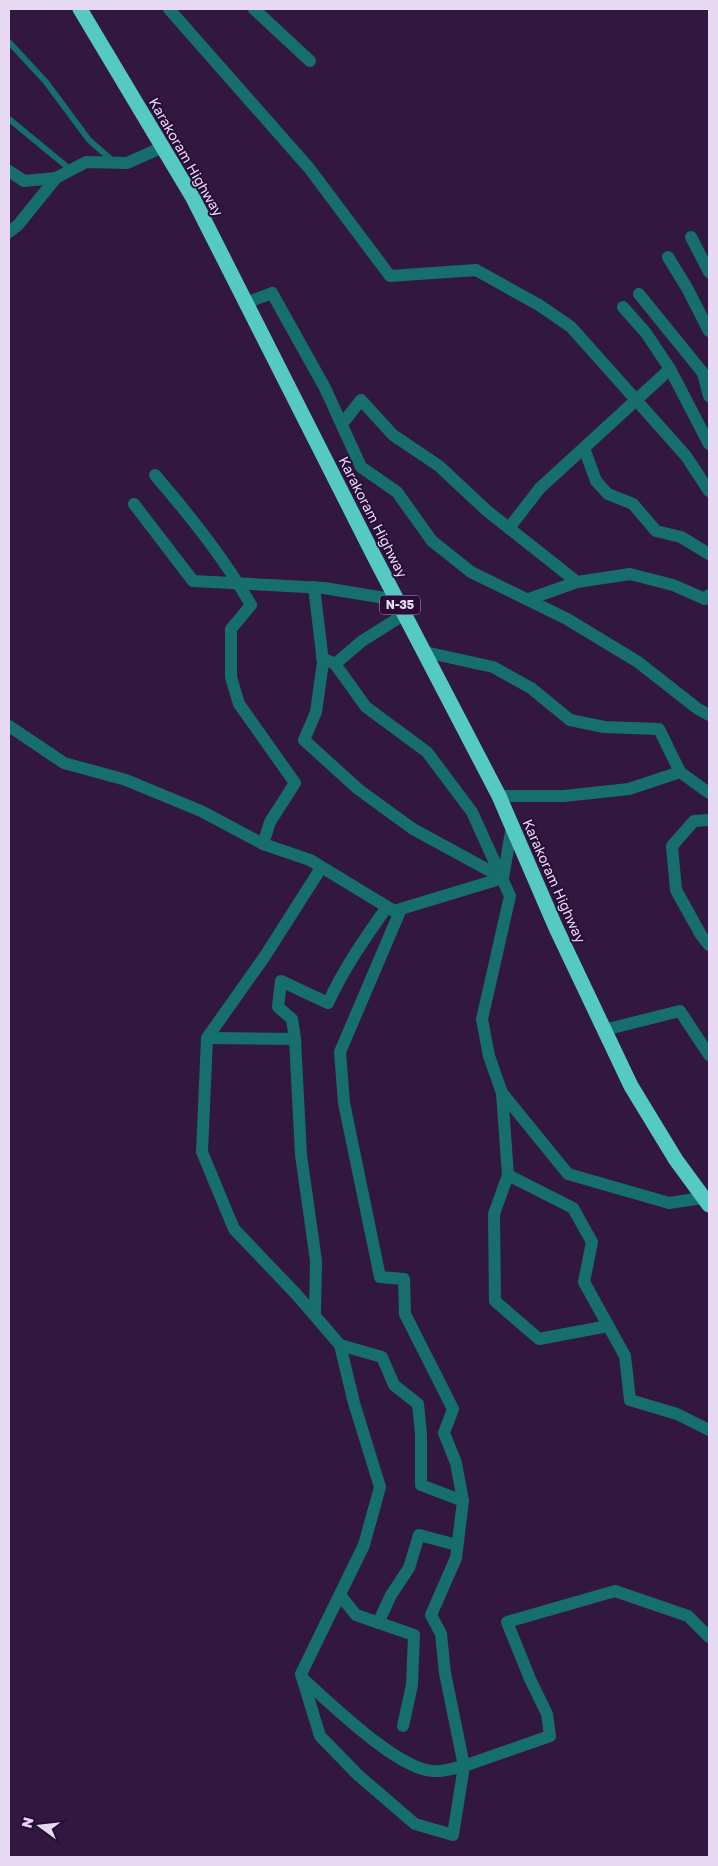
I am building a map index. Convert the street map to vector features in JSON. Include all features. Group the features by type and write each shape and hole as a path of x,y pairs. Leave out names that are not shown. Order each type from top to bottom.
{"highway":[{"name":"Karakoram Highway","path":"80,9 193,198 397,600 499,796 556,928 631,1086 676,1160 708,1200"}],"street":[{"path":"170,9 309,168 390,276 476,270 539,305 571,327 686,456 709,492"},
{"path":"254,9 310,61"},
{"path":"9,171 24,181 56,178 86,162 126,162 162,147"},
{"path":"9,232 18,225 56,178"},
{"path":"691,237 709,272"},
{"path":"668,257 687,288 709,331"},
{"path":"246,303 272,293 325,388 361,467 397,492 432,541 471,572 567,619 638,662 698,709 709,715"},
{"path":"639,294 703,373 709,396"},
{"path":"623,307 646,333 670,369 709,444"},
{"path":"509,528 540,488 670,369"},
{"path":"342,424 361,400 393,434 439,466 486,510 576,582"},
{"path":"584,448 596,481 608,494 634,504 656,531 681,537 709,554"},
{"path":"155,475 199,527 251,605 231,629 231,677 239,704 296,783 270,822 263,844"},
{"path":"134,504 193,580 314,587 397,600"},
{"path":"529,600 576,582 630,574 673,585 705,599 709,595"},
{"path":"314,587 322,658 316,712 304,740 358,789 413,829 503,878"},
{"path":"335,664 362,641 405,614"},
{"path":"424,652 493,667 531,688 570,720 604,727 659,730 680,772 709,793"},
{"path":"322,658 335,664 366,708 427,752 472,812 510,896 482,1020 489,1056 502,1093 508,1175 494,1214 495,1301 539,1339 608,1326"},
{"path":"9,726 64,762 126,780 201,811 263,844 310,860 394,910 503,878"},
{"path":"499,796 564,796 629,788 680,772"},
{"path":"709,820 694,822 672,846 676,890 701,935 709,945"},
{"path":"503,878 512,826"},
{"path":"321,868 265,956 207,1038 202,1152 234,1229 340,1345 354,1403 380,1487 364,1545 301,1674 320,1736 358,1775 415,1824 453,1835 464,1766 446,1673 441,1634 431,1615 456,1558 463,1501 456,1463 444,1433 453,1409 405,1314 404,1280 380,1277 344,1103 340,1052 401,909"},
{"path":"314,1315 316,1261 301,1155 295,1039 292,1019 278,1007 281,981 328,1003 340,976 387,906"},
{"path":"604,1030 680,1011 709,1055"},
{"path":"207,1038 295,1039"},
{"path":"502,1093 568,1174 669,1203 708,1200"},
{"path":"508,1175 573,1208 592,1242 584,1282 625,1356 630,1400 677,1414 709,1430"},
{"path":"340,1345 382,1357 394,1385 418,1404 421,1434 421,1485 463,1501"},
{"path":"378,1623 391,1595 409,1568 419,1535 457,1545"},
{"path":"303,1679 372,1738 410,1766 433,1772 464,1766 550,1736 547,1714 530,1679 507,1622 615,1591 688,1616 709,1637"},
{"path":"340,1595 356,1615 414,1635 412,1685 403,1726"}],"lane":[{"path":"9,42 46,82 89,140 115,162"},
{"path":"9,119 72,170"}]}
